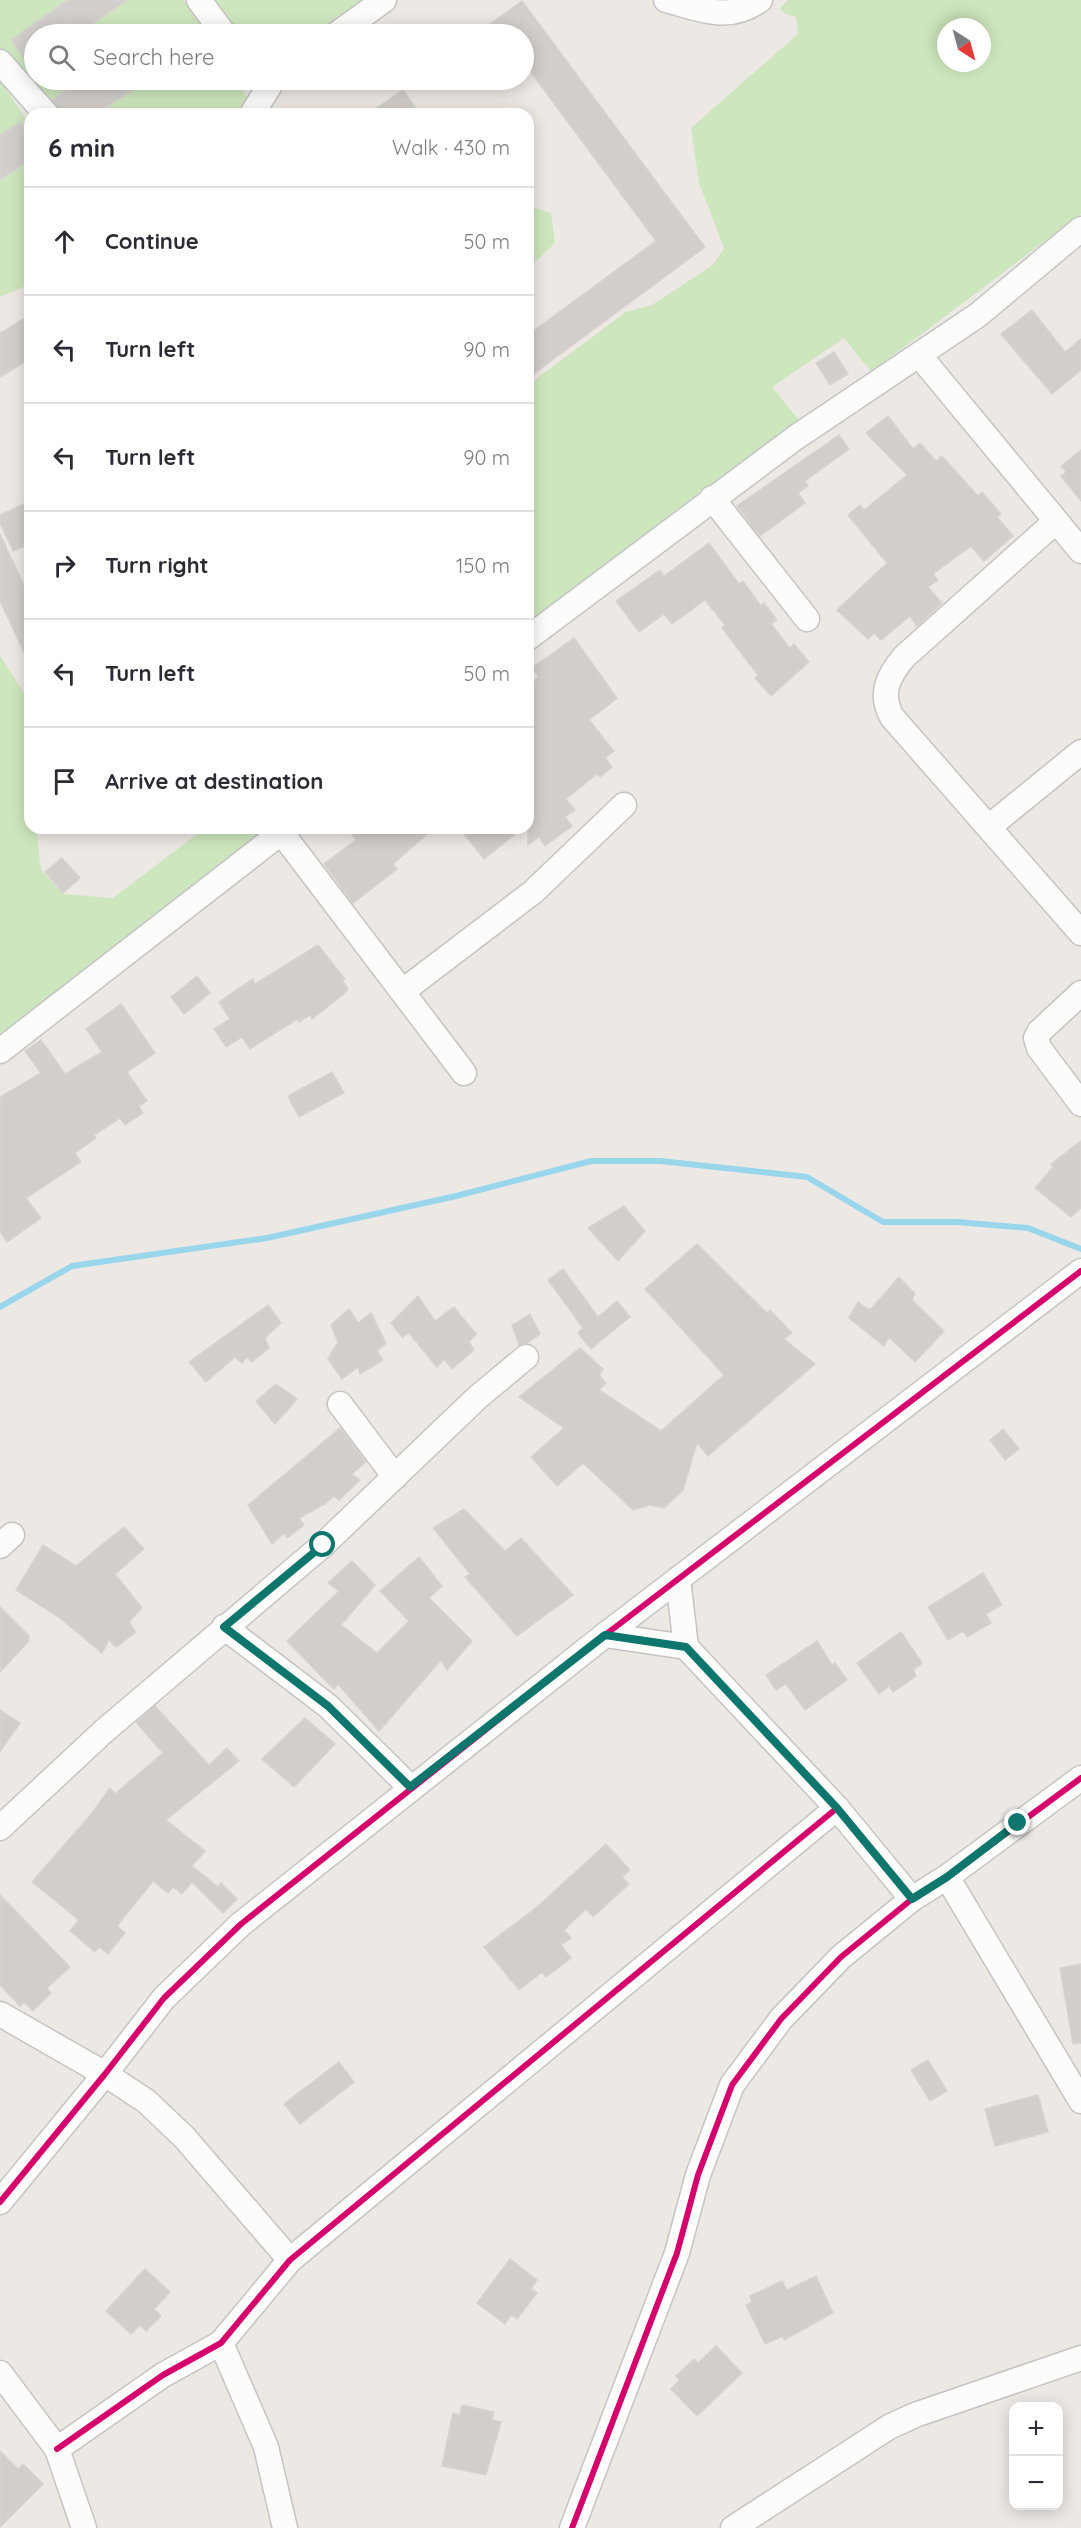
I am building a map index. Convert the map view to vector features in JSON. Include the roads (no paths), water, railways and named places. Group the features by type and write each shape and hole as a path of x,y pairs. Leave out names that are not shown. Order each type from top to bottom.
{"street":[{"path":"200,0 217,24"},
{"path":"352,24 384,0"},
{"path":"666,0 722,15 741,11 760,0"},
{"path":"0,62 24,89"},
{"path":"25,90 41,108"},
{"path":"255,108 266,90"},
{"path":"534,633 712,498 874,382 947,338 1017,285 1081,229"},
{"path":"919,355 1081,551"},
{"path":"712,498 807,619"},
{"path":"1055,522 904,657 892,672 886,685 887,707 892,717 990,826 1081,933"},
{"path":"990,826 1081,752"},
{"path":"402,991 533,892 624,805"},
{"path":"0,1052 279,834"},
{"path":"287,834 464,1072"},
{"path":"1081,993 1046,1025 1036,1038 1039,1048 1081,1104"},
{"path":"0,2202 164,1998 241,1924 410,1787 605,1635 1081,1271"},
{"path":"0,1828 104,1731 323,1545 478,1397 526,1357"},
{"path":"340,1404 395,1477"},
{"path":"678,1579 686,1647 837,1808 912,1899"},
{"path":"224,1627 328,1706 410,1787"},
{"path":"605,1635 686,1647"},
{"path":"572,2528 677,2253 698,2175 732,2085 788,2011 841,1957 912,1899 947,1877 1081,1778"},
{"path":"57,2449 163,2374 221,2343 290,2260 837,1808"},
{"path":"947,1877 1081,2101"},
{"path":"0,2014 105,2074 146,2101 184,2137 290,2260"},
{"path":"221,2343 266,2447 285,2528"},
{"path":"733,2528 889,2427 915,2415 1081,2358"},
{"path":"0,2373 57,2449 84,2528"}],"waterway":[{"path":"0,1307 72,1266 267,1238 456,1196 591,1161 660,1161 807,1177 883,1222 958,1222 1028,1228 1081,1249"}]}
